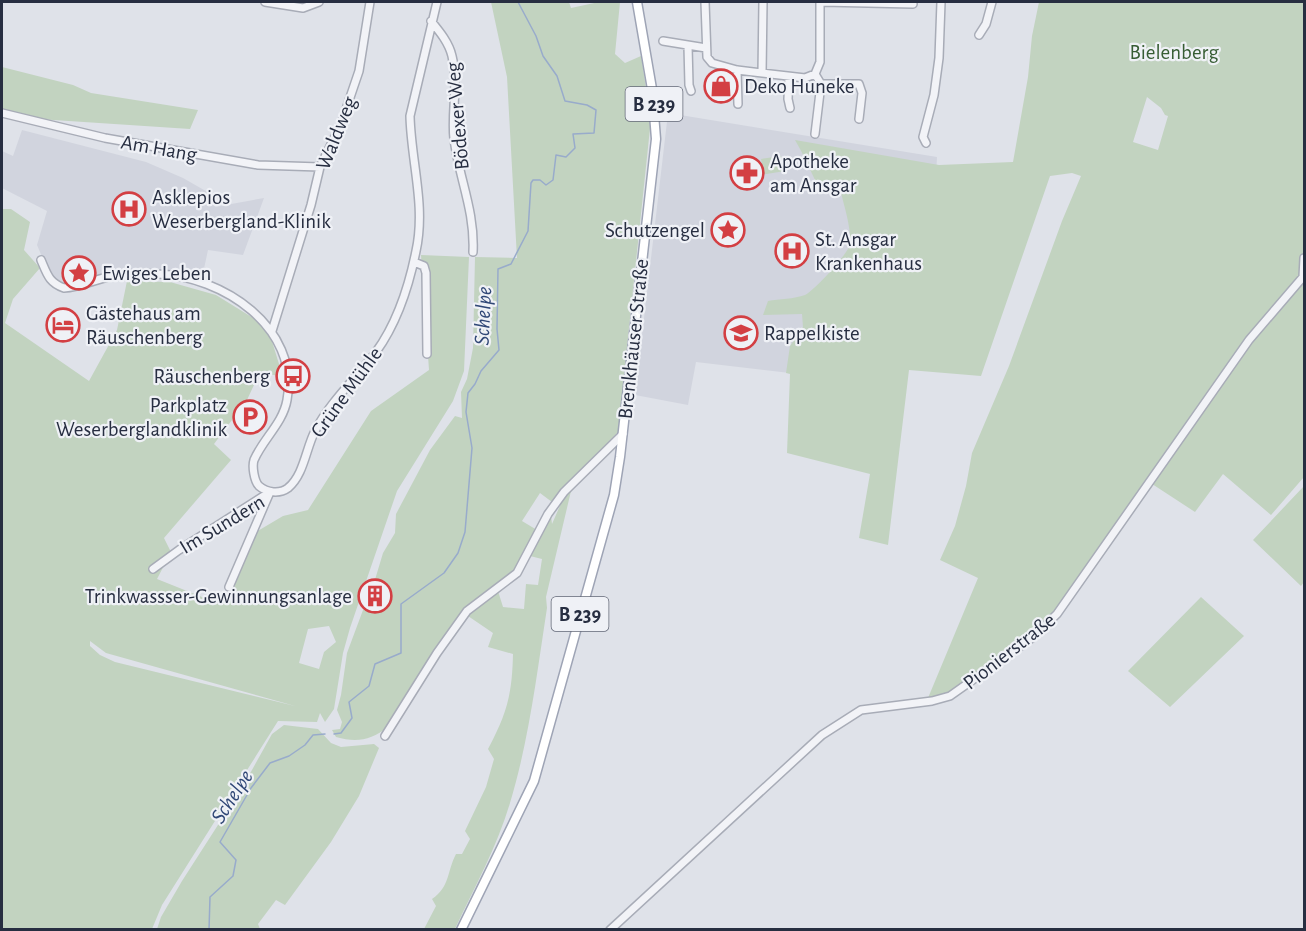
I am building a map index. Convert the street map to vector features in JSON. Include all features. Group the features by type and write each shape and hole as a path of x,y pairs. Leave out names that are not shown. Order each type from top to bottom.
{"main road":[{"name":"Brenkhäuser Straße","path":"623,434 656,139 652,89 637,2"},
{"name":"B 239","path":"461,930 529,793 539,767 614,495 623,434"}],"street":[{"path":"265,2 303,8 319,2"},
{"name":"Waldweg","path":"272,331 311,205 320,167 341,124 359,71 370,2"},
{"name":"Grüne Mühle","path":"41,260 48,280 64,288 120,275 159,274 196,280 219,289 237,300 272,331 284,355 288,378 287,402 280,418 254,460 253,466 259,486 270,492 280,492 288,488 297,476 320,421 381,344 409,282 420,213 410,116 437,2"},
{"path":"705,2 707,57 712,63 737,70 789,77 805,78 816,74"},
{"path":"762,73 763,2"},
{"path":"815,134 821,84 816,74 820,62 821,2 913,4"},
{"path":"926,142 923,137 934,95 939,58 940,2"},
{"path":"979,35 986,24 992,2"},
{"name":"Bödexer Weg","path":"431,21 449,47 453,58 456,85 454,140 473,221 473,252"},
{"path":"663,41 706,48"},
{"path":"688,46 691,91"},
{"path":"737,70 738,104"},
{"path":"789,77 790,108"},
{"path":"821,84 859,84 862,93 859,119"},
{"name":"Am Hang","path":"2,113 105,138 258,165 320,167"},
{"name":"Pionierstraße","path":"610,930 822,735 861,710 932,701 950,696 998,663 1051,621 1249,340 1303,277 1305,258"},
{"path":"414,262 424,266 426,273 427,354"},
{"name":"Brenkhäuser Straße","path":"385,736 466,611 517,573 548,514 564,492 623,434"},
{"name":"Im Sundern","path":"153,569 270,492"},
{"name":"Im Sundern","path":"229,587 270,492"}],"shaded area":[{"name":"St. Ansgar Krankenhaus","path":"668,113 937,157 934,212 790,373 696,362 688,405 635,395"},
{"name":"Asklepios Weserbergland-Klinik","path":"22,130 146,162 183,178 211,194 215,207 264,198 243,255 208,250 202,278 150,270 71,286 52,280 37,245 47,211 2,188 2,151 13,156"}],"green space":[{"path":"491,2 569,2 571,8 599,2 620,2 615,54 625,63 641,56 651,119 618,432 552,502 540,493 522,521 537,530 515,570 482,594 466,610 388,727 364,739 344,739 336,737 332,730 340,729 342,722 337,710 347,653 366,602 377,607 383,588 374,583 383,553 395,533 396,514 430,450 455,416 462,418 461,392 467,379 473,348 475,257 517,258 507,77"},
{"name":"Bielenberg","path":"1039,2 1304,2 1304,477 1271,515 1223,474 1195,512 1146,480 1057,609 1038,629 946,694 928,698 978,578 940,560 955,526 972,453 1009,366 1062,221 1081,176 1072,173 1050,176 981,376 909,370 888,545 859,538 870,474 787,453 790,374 786,373 790,346 803,327 802,314 763,315 768,301 796,297 809,292 838,263 850,244 849,225 841,193 818,186 795,140 939,165 1013,162 1028,77 1032,36","holes":["1147,97 1168,116 1158,150 1133,142"]},
{"path":"2,67 73,85 91,93 198,110 190,129 8,117 2,115"},
{"path":"781,156 785,171 760,175 758,165 762,164 761,159"},
{"path":"2,209 11,209 30,222 24,250 40,268 13,299 5,323 89,381 117,330 127,281 170,282 216,295 258,321 271,338 283,377 260,372 247,400 214,444 231,460 164,538 171,552 157,579 222,605 256,532 283,516 308,510 371,411 429,370 421,255 469,257 464,371 453,401 397,491 350,628 343,653 334,709 325,722 320,713 317,722 278,721 162,905 152,929 2,930","holes":["329,626 336,642 324,652 319,669 299,663 308,629","90,641 106,653 295,706 115,662 100,655 90,646"]},
{"path":"1304,486 1304,582 1301,586 1253,540"},
{"path":"571,491 546,597 547,608 527,731 517,779 505,819 455,929 424,929 436,906 432,899 445,884 456,854 462,854 470,839 465,831 486,787 494,759 488,749 504,714 511,681 513,654 488,647 493,633 468,616 498,591 503,607 524,609 526,584 538,585 542,559 530,556 551,516 552,524 562,501"},
{"path":"1201,597 1244,636 1170,707 1128,671"},
{"path":"284,725 318,729 331,743 341,747 374,744 379,748 359,796 331,842 285,905 276,900 258,924 260,929 157,929 161,917 182,881 243,786 272,734"}],"waterway":[{"name":"Schelpe","path":"334,734 341,733 352,718 349,702 369,686 375,664 401,653 401,604 444,573 458,553 465,532 472,448 466,412 468,393 481,371 499,350 498,269 511,264 528,231 533,180 540,180 546,185 553,180 556,155 566,157 575,148 573,134 594,133 596,110 587,105 565,101 557,76 543,56 536,36 518,2"},
{"name":"Schelpe","path":"209,930 210,897 233,876 236,860 220,842 251,788 270,763 289,756 305,745 313,735 325,734"}],"place":[{"name":"Deko Huneke","path":"721,86"},
{"name":"Apotheke am Ansgar","path":"747,173"},
{"name":"Asklepios Weserbergland-Klinik","path":"129,209"},
{"name":"Schutzengel","path":"728,230"},
{"name":"St. Ansgar Krankenhaus","path":"792,251"},
{"name":"Ewiges Leben","path":"79,273"},
{"name":"Gästehaus am Räuschenberg","path":"63,325"},
{"name":"Rappelkiste","path":"741,333"},
{"name":"Räuschenberg","path":"293,376"},
{"name":"Parkplatz Weserberglandklinik","path":"250,417"},
{"name":"Trinkwassser-Gewinnungsanlage","path":"375,596"}]}
